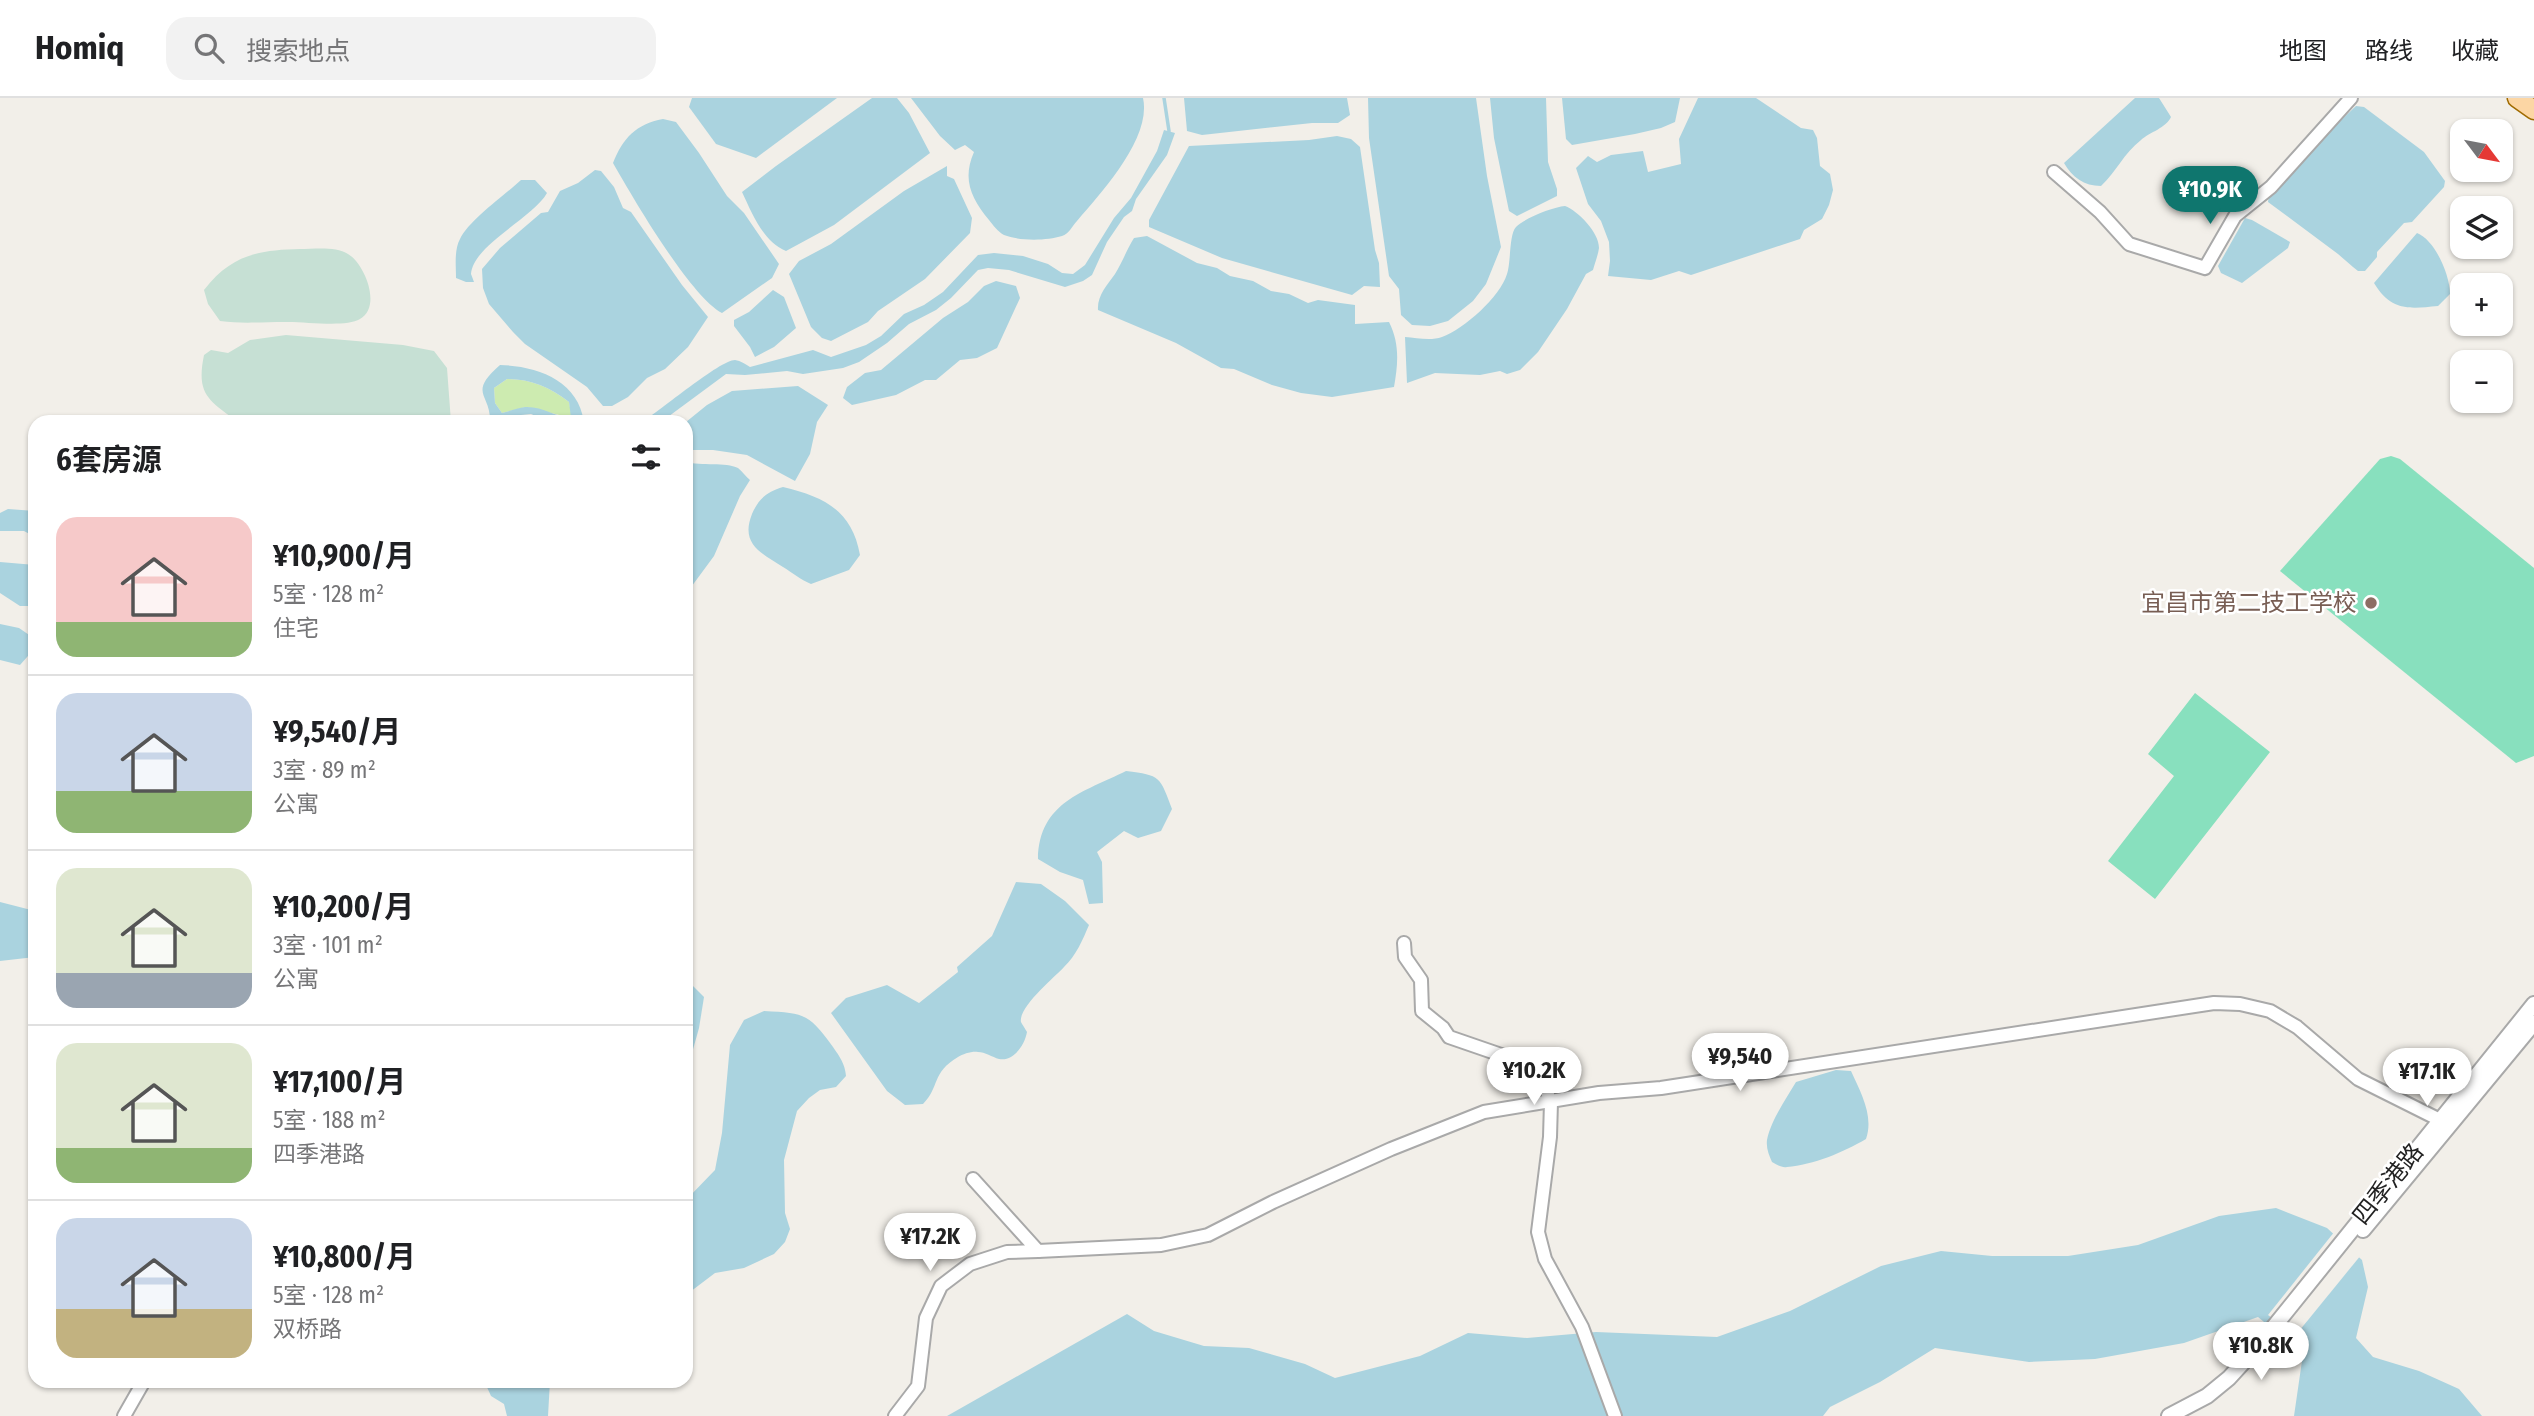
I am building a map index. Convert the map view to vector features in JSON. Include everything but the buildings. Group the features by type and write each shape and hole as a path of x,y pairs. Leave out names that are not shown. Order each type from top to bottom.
{"main road":[{"path":"2517,98 2534,110"}],"street":[{"path":"2054,172 2100,212 2129,244 2205,268 2235,216 2271,187 2351,98"},
{"path":"1404,943 1405,957 1421,980 1422,1011 1443,1028 1449,1037 1507,1057 1546,1090 1550,1101 1550,1138 1538,1232 1545,1259 1582,1327 1615,1416"},
{"path":"895,1416 918,1386 926,1318 941,1286 970,1264 1007,1252 1161,1245 1208,1235 1273,1202 1391,1149 1484,1112 1599,1093 1661,1088 2214,1003 2240,1004 2270,1011 2297,1027 2358,1079 2440,1120"},
{"name":"四季港路","path":"2351,1237 2440,1120 2534,1004"},
{"path":"2190,1416 2216,1400 2239,1379 2351,1237 2534,1023"},
{"path":"973,1179 1038,1251"},
{"path":"2169,1416 2207,1396 2229,1378 2295,1308"},
{"path":"124,1416 140,1388"}],"green space":[{"path":"325,248 343,251 354,259 365,276 370,296 370,305 360,319 323,324 220,321 208,304 204,290 224,269 258,253"},
{"path":"286,335 403,345 434,351 447,368 450,415 228,415 212,401 203,388 204,355 211,350 228,353 250,340"},
{"path":"507,379 532,382 555,392 569,402 571,415 526,407 502,413 495,403 494,388"},
{"path":"2391,456 2400,459 2534,568 2534,756 2516,763 2280,571 2380,459"},
{"path":"2195,693 2270,752 2155,899 2108,861 2174,776 2148,754"}],"water":[{"path":"692,98 837,98 756,158 716,144 689,107"},
{"path":"872,98 897,98 909,113 930,153 834,225 786,251 778,247 759,226 742,192"},
{"path":"911,98 1143,98 1144,114 1140,130 1122,164 1069,232 1056,238 1025,239 1004,235 992,224 977,204 970,188 970,162 974,152 965,145 955,150 940,136"},
{"path":"1184,98 1347,98 1350,115 1338,123 1312,123 1202,135 1187,131"},
{"path":"1368,98 1476,98 1501,247 1486,284 1473,301 1448,321 1430,326 1412,325 1401,315 1399,289 1389,276 1369,138"},
{"path":"1490,98 1546,98 1548,162 1557,196 1517,216 1509,211 1494,138"},
{"path":"1562,98 1680,98 1675,122 1635,134 1572,145 1566,139"},
{"path":"1698,98 1756,98 1801,128 1813,130 1817,138 1820,166 1830,174 1833,190 1822,219 1804,230 1800,239 1691,275 1679,271 1651,280 1608,276 1609,242 1601,221 1588,204 1576,168 1588,156 1597,162 1611,155 1643,151 1648,172 1681,164 1679,139"},
{"path":"2135,98 2159,98 2171,117 2135,145 2101,186 2079,180 2064,163"},
{"path":"2356,106 2364,107 2424,152 2445,181 2444,187 2412,222 2404,223 2377,252 2377,257 2365,271 2358,271 2268,202 2269,195 2302,157"},
{"path":"663,119 676,122 727,196 744,213 779,264 772,278 722,313 694,287 679,267 613,163 626,139 645,124"},
{"path":"1164,130 1175,133 1167,155 1136,199 1132,211 1124,217 1107,242 1092,275 1083,281 1065,287 1009,270 978,270 936,310 909,324 859,362 843,368 803,374 787,371 726,374 670,415 652,415 727,362 735,360 750,367 813,350 831,357 866,345 881,336 904,314 943,292 978,255 994,253 1023,256 1048,264 1062,273 1073,274 1085,265 1114,218 1131,198 1157,151"},
{"path":"1337,136 1351,139 1360,147 1379,263 1380,287 1364,286 1352,295 1222,258 1149,227 1149,220 1189,146 1309,140"},
{"path":"947,166 947,176 954,179 972,218 970,233 925,279 878,311 868,322 831,341 822,338 811,327 789,274 799,261 831,244 904,191"},
{"path":"595,170 601,171 614,187 623,208 631,212 708,317 688,347 665,369 647,378 628,397 612,406 603,406 587,387 525,344 489,304 483,288 482,269 500,248 541,213 548,212 560,191 578,183"},
{"path":"521,180 535,180 547,193 530,212 482,253 474,263 471,274 474,282 456,278 460,239 479,216"},
{"path":"1565,206 1592,229 1599,251 1593,270 1586,274 1567,309 1538,352 1520,370 1507,374 1500,371 1480,375 1435,373 1407,383 1405,337 1438,338 1470,320 1489,302 1503,283 1516,227 1539,214"},
{"path":"2245,218 2290,242 2288,248 2242,283 2221,273 2218,266"},
{"path":"2417,233 2430,243 2440,259 2450,294 2438,306 2401,306 2387,299 2374,283"},
{"path":"1147,236 1197,263 1217,268 1230,276 1253,281 1271,291 1289,294 1308,303 1318,300 1355,305 1355,324 1389,322 1397,354 1394,387 1332,397 1301,393 1272,385 1234,369 1221,368 1176,343 1098,310 1101,295 1118,270 1134,238"},
{"path":"996,281 1016,286 1020,298 997,348 977,358 960,360 936,380 925,380 896,395 852,405 843,398 847,387 865,373 881,370 943,318 968,302 984,286"},
{"path":"773,290 784,297 796,328 774,347 755,357 734,326 734,320 749,312"},
{"path":"500,365 541,372 565,386 574,396 582,415 571,415 569,402 547,388 524,380 507,379 494,388 495,403 502,413 531,407 557,415 489,415 483,394 485,382"},
{"path":"798,386 828,405 817,422 810,454 795,481 747,455 693,450 693,416 732,391"},
{"path":"693,463 733,466 750,480 740,496 714,556 693,584"},
{"path":"783,487 823,501 843,516 856,540 860,555 849,570 811,584 767,557 755,546 749,533 752,514 764,496"},
{"path":"8,509 28,510 28,533 0,531 0,513"},
{"path":"0,562 28,564 28,606 20,606 0,593"},
{"path":"0,624 19,628 28,634 28,656 20,665 0,660"},
{"path":"1126,771 1158,779 1172,809 1161,831 1138,838 1124,831 1097,852 1102,862 1103,903 1089,904 1083,880 1060,872 1038,859 1040,840 1046,824 1067,802"},
{"path":"1016,882 1041,884 1065,901 1089,925 1082,942 1068,963 1025,1008 1021,1022 1027,1032 1024,1042 1014,1055 1004,1059 976,1052 960,1056 949,1063 940,1074 923,1104 905,1105 887,1091 831,1013 846,998 887,985 919,1003 958,972 957,967 992,936"},
{"path":"0,902 28,909 28,958 0,961"},
{"path":"693,986 704,997 693,1049"},
{"path":"764,1011 805,1017 818,1028 838,1054 846,1076 836,1087 820,1090 797,1111 784,1160 785,1213 790,1229 785,1242 774,1254 744,1268 715,1273 693,1290 693,1193 715,1170 722,1133 730,1045 744,1020"},
{"path":"1836,1070 1851,1071 1859,1088 1867,1113 1866,1139 1807,1164 1785,1167 1772,1162 1767,1146 1769,1132 1796,1082"},
{"path":"2276,1208 2327,1228 2362,1260 2368,1287 2356,1338 2373,1357 2419,1371 2459,1389 2482,1416 2294,1416 2303,1354 2258,1317 2184,1343 2095,1359 2029,1362 1935,1348 1880,1382 1830,1407 1823,1416 947,1416 1127,1314 1154,1331 1204,1346 1249,1348 1305,1364 1335,1378 1420,1356 1468,1333 1527,1338 1596,1332 1717,1337 1790,1311 1881,1266 1941,1251 1992,1256 2068,1256 2138,1245 2219,1216"},
{"path":"487,1388 550,1388 548,1416 507,1416 504,1404 491,1396"}],"pier":[{"path":"2335,1231 2361,1255 2295,1336 2268,1315"}],"waterway":[{"path":"1164,98 1169,131"}],"place":[{"name":"宜昌市第二技工学校","path":"2371,603"}]}
